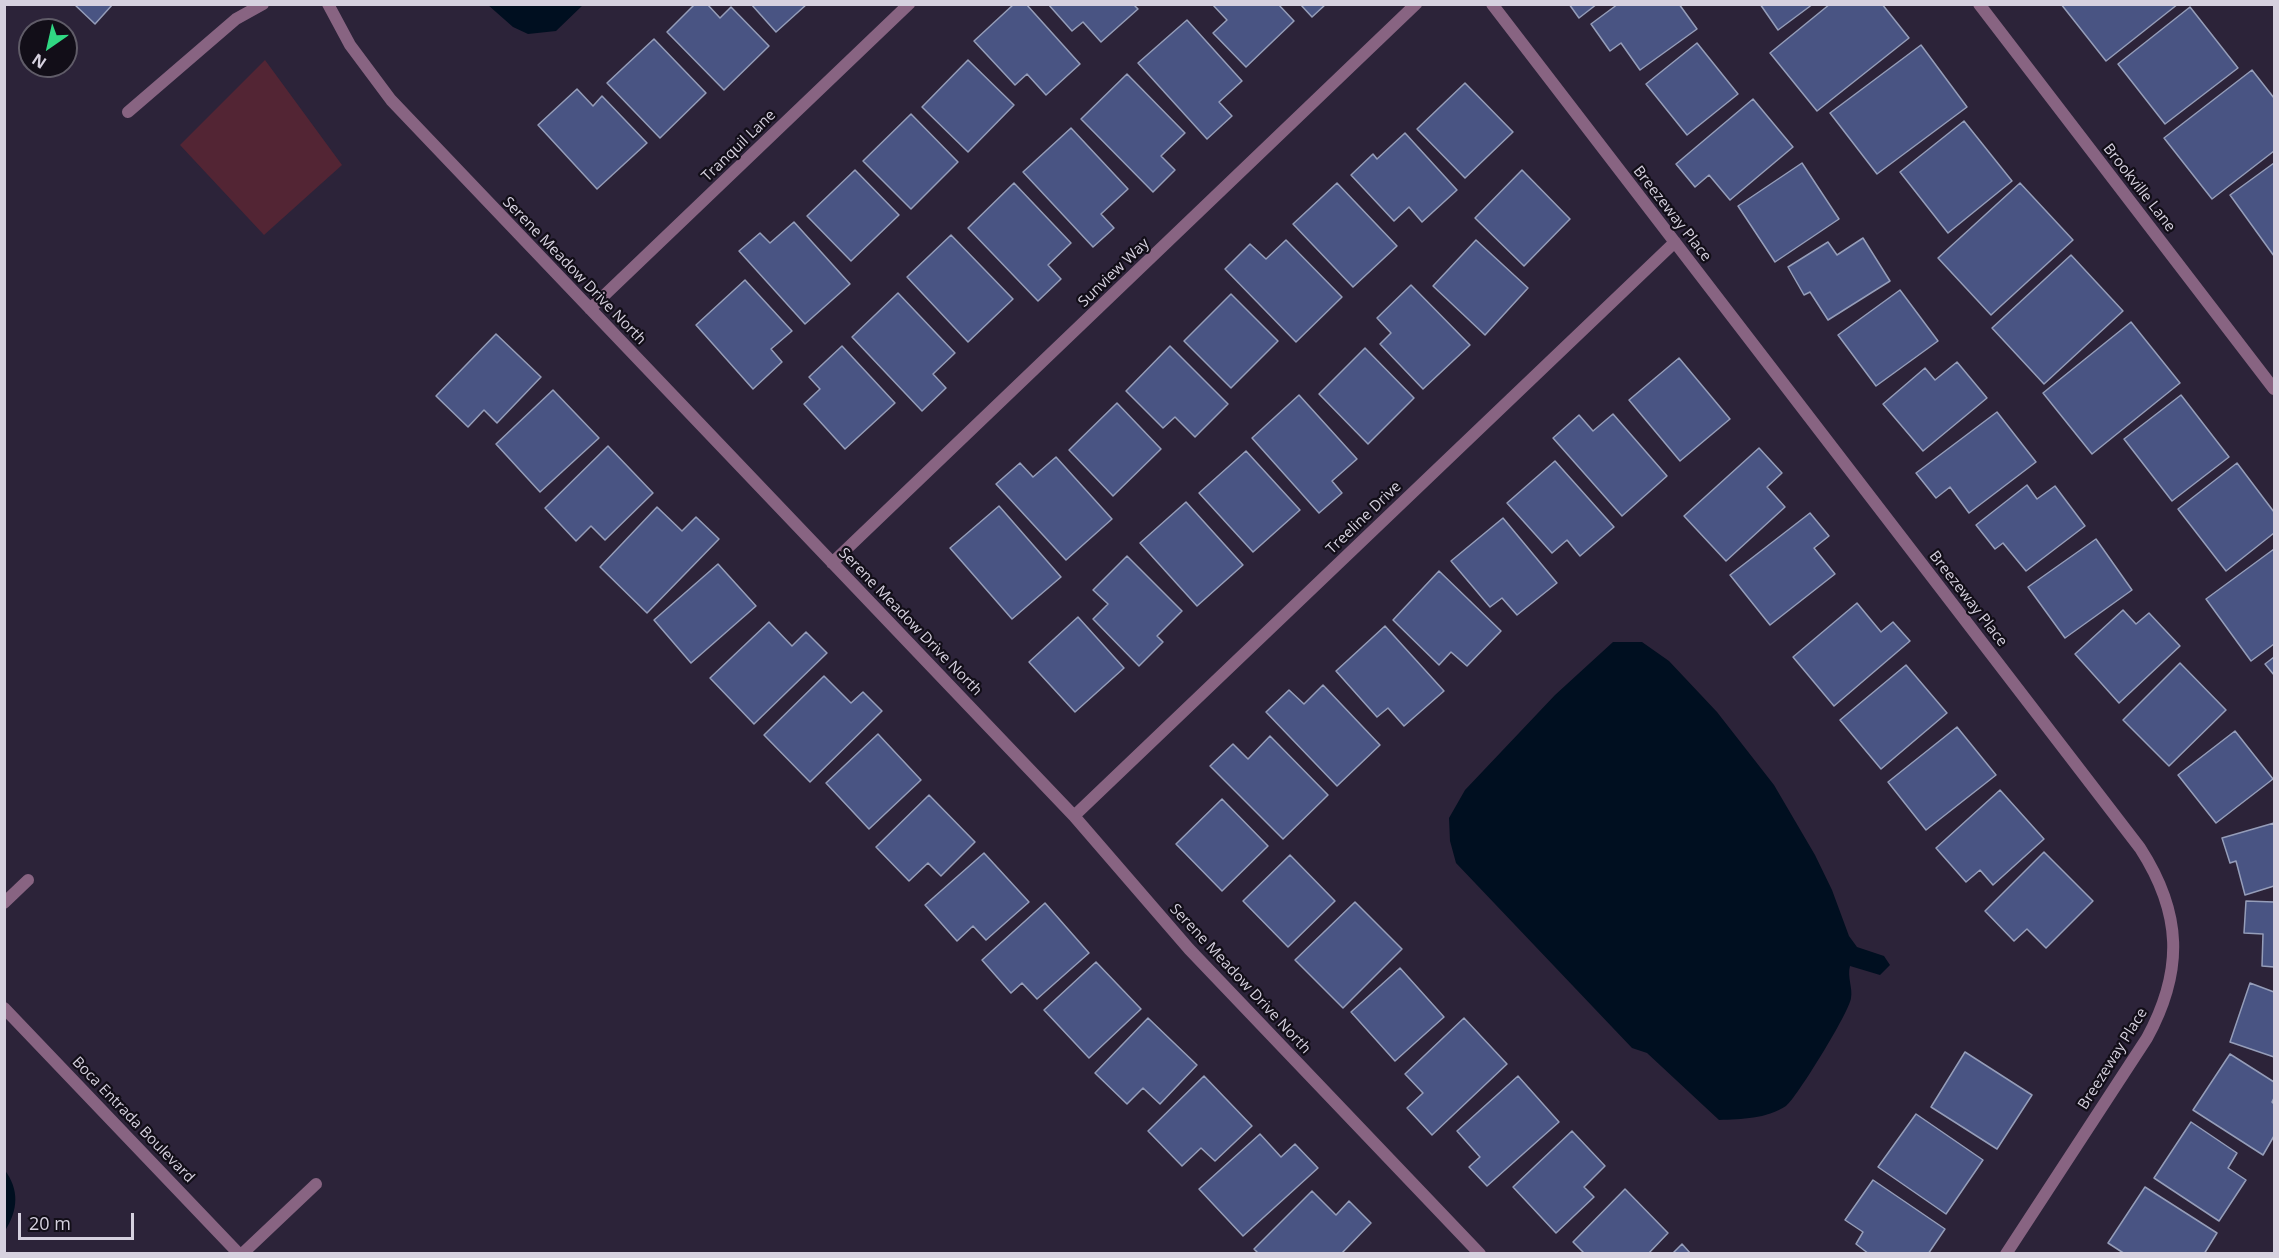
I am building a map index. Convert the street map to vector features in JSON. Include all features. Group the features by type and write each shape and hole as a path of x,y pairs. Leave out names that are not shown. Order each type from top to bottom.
{"street":[{"path":"128,112 236,19 263,4"},
{"name":"Serene Meadow Drive North","path":"328,4 350,45 391,100 1074,816 1189,949 1480,1254"},
{"name":"Tranquil Lane","path":"590,309 909,4"},
{"name":"Sunview Way","path":"832,563 1416,4"},
{"name":"Breezeway Place","path":"1492,4 2140,848 2156,872 2168,908 2174,956 2169,985 2160,1013 2147,1038 2009,1250"},
{"name":"Brookville Lane","path":"1979,4 2274,389"},
{"name":"Treeline Drive","path":"1074,816 1675,242"},
{"path":"4,903 28,880"},
{"name":"Boca Entrada Boulevard","path":"4,1008 240,1254"},
{"path":"240,1254 316,1184"},
{"path":"2009,1250 2023,1254"}],"shaded area":[{"path":"265,60 342,165 264,235 180,145"}],"water":[{"path":"488,5 583,5 556,31 528,34 513,27"},
{"path":"1613,642 1642,642 1669,661 1717,712 1774,785 1815,855 1832,890 1849,936 1857,947 1884,956 1890,965 1880,975 1850,966 1851,998 1833,1036 1792,1100 1786,1106 1770,1114 1754,1118 1719,1120 1647,1053 1632,1048 1456,863 1450,841 1449,818 1465,790 1555,695"},
{"path":"4,1169 15,1192 15,1208 5,1231"}],"building":[{"path":"74,4 113,4 95,24"},
{"path":"695,4 707,4 720,18 731,7 769,46 724,90 667,32"},
{"path":"751,4 807,4 776,32"},
{"path":"1014,4 1026,4 1080,64 1046,95 1027,74 1015,85 974,41"},
{"path":"1048,4 1133,4 1138,9 1101,42 1083,22 1072,31"},
{"path":"1212,4 1278,4 1294,21 1246,67 1213,33 1227,20"},
{"path":"1300,4 1326,4 1312,17"},
{"path":"1569,4 1597,4 1579,18"},
{"path":"1618,4 1679,4 1697,29 1640,70 1621,43 1610,51 1591,24"},
{"path":"1760,4 1813,4 1778,30"},
{"path":"1830,4 1882,4 1909,38 1817,111 1770,53"},
{"path":"2061,4 2178,4 2106,61"},
{"path":"2190,7 2238,68 2165,124 2118,64"},
{"path":"1187,20 1242,81 1219,102 1232,116 1207,139 1138,63"},
{"path":"654,39 706,93 660,138 607,83"},
{"path":"1697,43 1738,94 1687,135 1646,84"},
{"path":"1921,45 1967,107 1877,174 1830,113"},
{"path":"968,60 1014,105 968,152 922,107"},
{"path":"2252,70 2274,98 2274,151 2212,199 2164,138"},
{"path":"1127,74 1185,133 1161,156 1175,170 1153,192 1081,119"},
{"path":"1465,83 1513,132 1465,178 1417,129"},
{"path":"577,89 593,106 602,96 647,143 597,189 538,125"},
{"path":"1753,99 1793,147 1730,200 1709,175 1695,187 1676,164"},
{"path":"911,114 958,162 911,209 863,161"},
{"path":"1964,121 2012,181 1948,233 1900,172"},
{"path":"1071,128 1128,189 1101,214 1114,228 1093,247 1023,172"},
{"path":"1405,133 1457,190 1422,222 1409,207 1394,221 1351,175 1373,154 1377,159"},
{"path":"1802,163 1839,219 1775,262 1738,206"},
{"path":"2274,163 2274,256 2230,195"},
{"path":"855,170 899,215 851,261 807,216"},
{"path":"1522,170 1570,219 1524,266 1475,218"},
{"path":"1014,183 1071,243 1048,265 1061,279 1038,301 968,228"},
{"path":"1337,183 1397,246 1353,287 1293,224"},
{"path":"2020,183 2073,240 1991,315 1938,258"},
{"path":"794,222 850,284 805,324 739,251 760,233 770,243"},
{"path":"951,235 1013,299 968,342 907,277"},
{"path":"1863,238 1890,281 1828,320 1810,292 1804,295 1788,267 1828,242 1837,255"},
{"path":"1286,240 1342,297 1296,342 1225,269 1250,244 1266,259"},
{"path":"1476,240 1528,288 1485,335 1433,286"},
{"path":"2071,255 2123,311 2044,384 1992,328"},
{"path":"745,280 792,331 771,349 782,362 753,389 696,325"},
{"path":"1411,285 1470,345 1423,389 1380,344 1391,333 1377,318"},
{"path":"1900,290 1938,341 1876,386 1838,335"},
{"path":"898,293 955,353 933,374 946,388 922,411 852,337"},
{"path":"1231,294 1278,341 1231,388 1184,341"},
{"path":"2131,322 2180,383 2092,454 2043,393"},
{"path":"496,334 541,377 497,423 484,410 468,427 436,396"},
{"path":"842,346 895,403 845,449 804,404 820,389 809,377"},
{"path":"1170,346 1228,404 1195,437 1175,417 1163,428 1126,391"},
{"path":"1365,348 1414,398 1368,444 1319,394"},
{"path":"1679,358 1730,419 1680,461 1629,400"},
{"path":"1957,362 1987,398 1923,451 1883,404 1925,368 1935,380"},
{"path":"553,390 599,438 540,492 496,444"},
{"path":"1299,395 1357,459 1332,481 1342,493 1319,513 1252,438"},
{"path":"2181,395 2229,457 2172,501 2124,439"},
{"path":"1117,403 1161,449 1113,496 1069,450"},
{"path":"1997,412 2036,462 1969,513 1950,487 1936,498 1916,473"},
{"path":"1613,414 1667,476 1622,516 1553,438 1579,415 1593,431"},
{"path":"608,446 653,493 605,540 591,526 576,541 545,508"},
{"path":"1759,448 1782,473 1767,487 1785,507 1726,561 1684,516"},
{"path":"1246,451 1300,510 1253,552 1199,493"},
{"path":"1056,457 1112,519 1066,560 996,484 1020,463 1033,477"},
{"path":"1555,461 1614,527 1580,556 1567,540 1552,553 1507,503"},
{"path":"2237,463 2274,512 2274,533 2226,571 2178,509"},
{"path":"2027,485 2037,499 2055,486 2085,526 2026,571 2003,543 1995,549 1976,525"},
{"path":"1186,502 1243,565 1197,606 1140,543"},
{"path":"999,506 1061,577 1012,619 950,548"},
{"path":"657,507 682,531 696,517 719,539 647,613 600,567"},
{"path":"1810,513 1829,536 1814,548 1835,574 1770,625 1730,575"},
{"path":"1503,518 1557,583 1517,615 1502,598 1490,607 1451,561"},
{"path":"2096,539 2132,590 2065,638 2028,587"},
{"path":"2274,549 2274,644 2251,661 2206,599"},
{"path":"1127,556 1182,611 1157,636 1163,642 1139,666 1093,619 1108,604 1093,590"},
{"path":"718,564 756,606 691,663 654,620"},
{"path":"1439,571 1501,631 1467,666 1451,652 1439,665 1393,620"},
{"path":"1857,603 1881,632 1893,622 1910,641 1834,706 1793,657"},
{"path":"2123,610 2136,624 2149,613 2180,646 2119,703 2075,654"},
{"path":"1078,617 1124,668 1075,712 1029,662"},
{"path":"769,622 792,646 806,632 827,653 754,724 710,678"},
{"path":"1385,626 1444,691 1404,726 1388,708 1377,717 1336,671"},
{"path":"2274,657 2274,675 2265,664"},
{"path":"2180,663 2226,710 2169,766 2123,720"},
{"path":"1906,665 1947,713 1881,769 1840,720"},
{"path":"824,676 851,703 863,692 882,711 810,782 764,735"},
{"path":"1323,685 1380,745 1337,786 1266,712 1289,690 1304,704"},
{"path":"1957,727 1996,775 1926,830 1888,782"},
{"path":"2235,731 2273,779 2216,823 2178,775"},
{"path":"878,734 921,780 869,829 826,783"},
{"path":"1270,736 1328,795 1283,839 1210,766 1233,744 1248,759"},
{"path":"2000,790 2044,839 1993,885 1980,870 1966,882 1936,848"},
{"path":"929,795 975,842 941,876 928,863 909,881 876,847"},
{"path":"1222,799 1268,846 1222,891 1176,844"},
{"path":"2274,823 2274,886 2245,895 2236,861 2230,863 2222,838"},
{"path":"2044,852 2093,901 2046,948 2027,929 2014,941 1985,911"},
{"path":"984,853 1029,902 986,940 973,926 957,941 925,905"},
{"path":"1290,855 1335,901 1288,947 1243,901"},
{"path":"2246,901 2274,902 2274,967 2262,966 2263,934 2244,933"},
{"path":"1355,902 1402,949 1343,1008 1295,960"},
{"path":"1045,903 1089,953 1037,999 1022,983 1011,993 982,960"},
{"path":"1096,962 1141,1009 1089,1058 1044,1010"},
{"path":"1400,968 1444,1017 1395,1061 1351,1012"},
{"path":"2250,983 2274,992 2274,1057 2230,1042"},
{"path":"1148,1018 1197,1065 1160,1104 1143,1088 1127,1104 1095,1073"},
{"path":"1464,1018 1507,1064 1432,1135 1407,1108 1423,1093 1405,1074"},
{"path":"1965,1052 2032,1095 1997,1149 1931,1107"},
{"path":"2230,1054 2274,1082 2272,1102 2274,1104 2274,1136 2263,1155 2193,1110"},
{"path":"1204,1076 1252,1126 1215,1161 1201,1148 1182,1166 1148,1131"},
{"path":"1518,1076 1559,1122 1487,1186 1469,1167 1480,1157 1457,1131"},
{"path":"1916,1114 1983,1160 1946,1214 1878,1167"},
{"path":"2191,1122 2237,1153 2228,1168 2246,1180 2219,1221 2154,1178"},
{"path":"1572,1131 1605,1166 1584,1187 1594,1197 1556,1233 1513,1187"},
{"path":"1260,1134 1281,1157 1295,1144 1318,1168 1243,1236 1199,1189"},
{"path":"1873,1180 1945,1229 1928,1254 1869,1254 1856,1244 1863,1232 1845,1220"},
{"path":"2145,1187 2217,1233 2204,1254 2125,1254 2108,1243"},
{"path":"1625,1189 1668,1233 1648,1254 1585,1254 1573,1242"},
{"path":"1312,1191 1336,1215 1349,1201 1371,1223 1341,1254 1259,1254 1254,1249"},
{"path":"1682,1244 1691,1254 1672,1254"}]}
